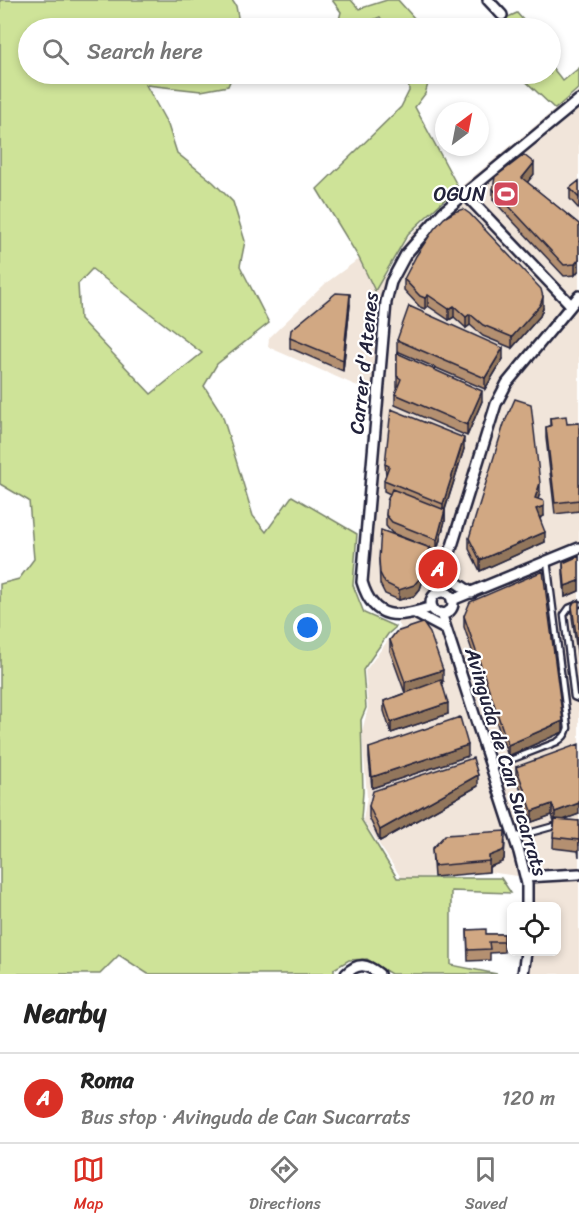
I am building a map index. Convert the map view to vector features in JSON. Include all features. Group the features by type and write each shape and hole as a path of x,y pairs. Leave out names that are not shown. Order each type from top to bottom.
{"street":[{"path":"488,0 502,15"},
{"name":"Carrer d'Atenes","path":"415,613 390,614 374,607 365,593 362,582 386,302 391,282 406,254 443,212 579,100"},
{"path":"465,194 572,305"},
{"path":"442,592 445,569 496,404 507,383 579,296"},
{"path":"452,600 579,548"},
{"path":"445,569 454,581 472,593"},
{"path":"442,592 448,594 452,600 452,607 447,612 437,612 432,607 431,600 435,594 442,592"},
{"path":"415,613 432,607"},
{"name":"Avinguda de Can Sucarrats","path":"415,613 445,629"},
{"name":"Avinguda de Can Sucarrats","path":"441,613 526,877 527,902"},
{"path":"526,877 579,874"},
{"path":"523,974 525,956"},
{"path":"346,974 351,969 363,966 370,967 380,974"}],"lane":[{"path":"492,768 557,742 567,734 547,561"},
{"path":"579,604 569,608 564,615 574,697 579,699"},
{"path":"514,837 564,824"}],"shaded area":[{"path":"579,90 579,974 523,974 525,956 561,956 561,902 527,902 525,877 489,872 402,879 363,820 367,797 362,731 368,708 365,671 392,635 401,627 390,614 365,593 378,395 268,347 269,338 326,283 367,253 386,276 412,233 458,189"}],"green space":[{"path":"0,0 232,0 236,6 238,18 18,18 18,84 229,84 201,91 146,85 168,125 177,153 213,182 233,202 245,241 240,266 269,323 217,364 204,386 222,414 253,516 266,532 292,496 357,534 353,585 364,613 396,627 388,634 363,670 366,708 361,720 363,792 361,819 397,878 501,878 511,893 451,891 451,965 497,974 391,974 367,959 349,960 334,969 334,974 148,974 119,955 100,974 0,974 0,584 19,579 34,559 29,501 0,484","holes":["92,269 202,353 151,394 80,319 78,284"]},
{"path":"332,0 351,0 359,9 387,0 398,0 414,18 340,18 341,12"},
{"path":"517,13 521,18 506,18"},
{"path":"579,68 579,88 555,109 529,84 561,84 561,78 563,81"},
{"path":"409,84 428,84 425,94 415,107 435,144 435,156 441,156 458,187 408,234 375,291 359,258 317,189 401,107 409,91"}],"building":[{"path":"524,155 534,163 522,178 579,224 579,259 575,264 564,265 493,189 495,177"},
{"path":"579,181 579,198 570,188"},
{"path":"463,209 541,289 543,297 540,305 512,337 483,325 470,314 466,317 454,306 449,309 428,295 425,298 420,296 404,279 434,229 444,218"},
{"path":"336,293 350,294 343,360 290,338 291,330"},
{"path":"409,306 503,348 485,378 397,340"},
{"path":"397,353 482,391 467,425 395,394 401,379 397,376"},
{"path":"515,399 531,404 540,483 535,498 544,501 544,506 536,509 545,532 480,560 469,538 504,424"},
{"path":"391,409 464,438 443,504 384,480 389,466 385,464"},
{"path":"566,416 567,424 579,423 579,500 555,503 546,427 551,426 550,418"},
{"path":"392,489 445,510 437,540 392,522 386,515 387,501"},
{"path":"381,530 430,548 420,578 414,585 399,590 385,583 380,573"},
{"path":"579,556 579,581 565,586 563,563"},
{"path":"543,571 563,721 508,745 464,616 470,602"},
{"path":"579,600 579,655 572,606"},
{"path":"423,623 430,633 443,670 405,682 390,640 396,632"},
{"path":"441,680 448,703 391,722 384,701"},
{"path":"460,717 468,745 372,777 369,748"},
{"path":"579,744 579,803 555,812 552,804 532,811 516,767"},
{"path":"473,758 478,775 380,830 369,806 373,791"},
{"path":"555,819 579,821 579,840 553,837"},
{"path":"505,831 504,849 489,856 489,861 434,866 432,849 445,835"},
{"path":"486,929 486,934 504,934 504,942 489,942 490,949 468,950 467,930"}],"place":[{"name":"OGUN","path":"506,194"},
{"name":"Roma","path":"438,569"}]}
